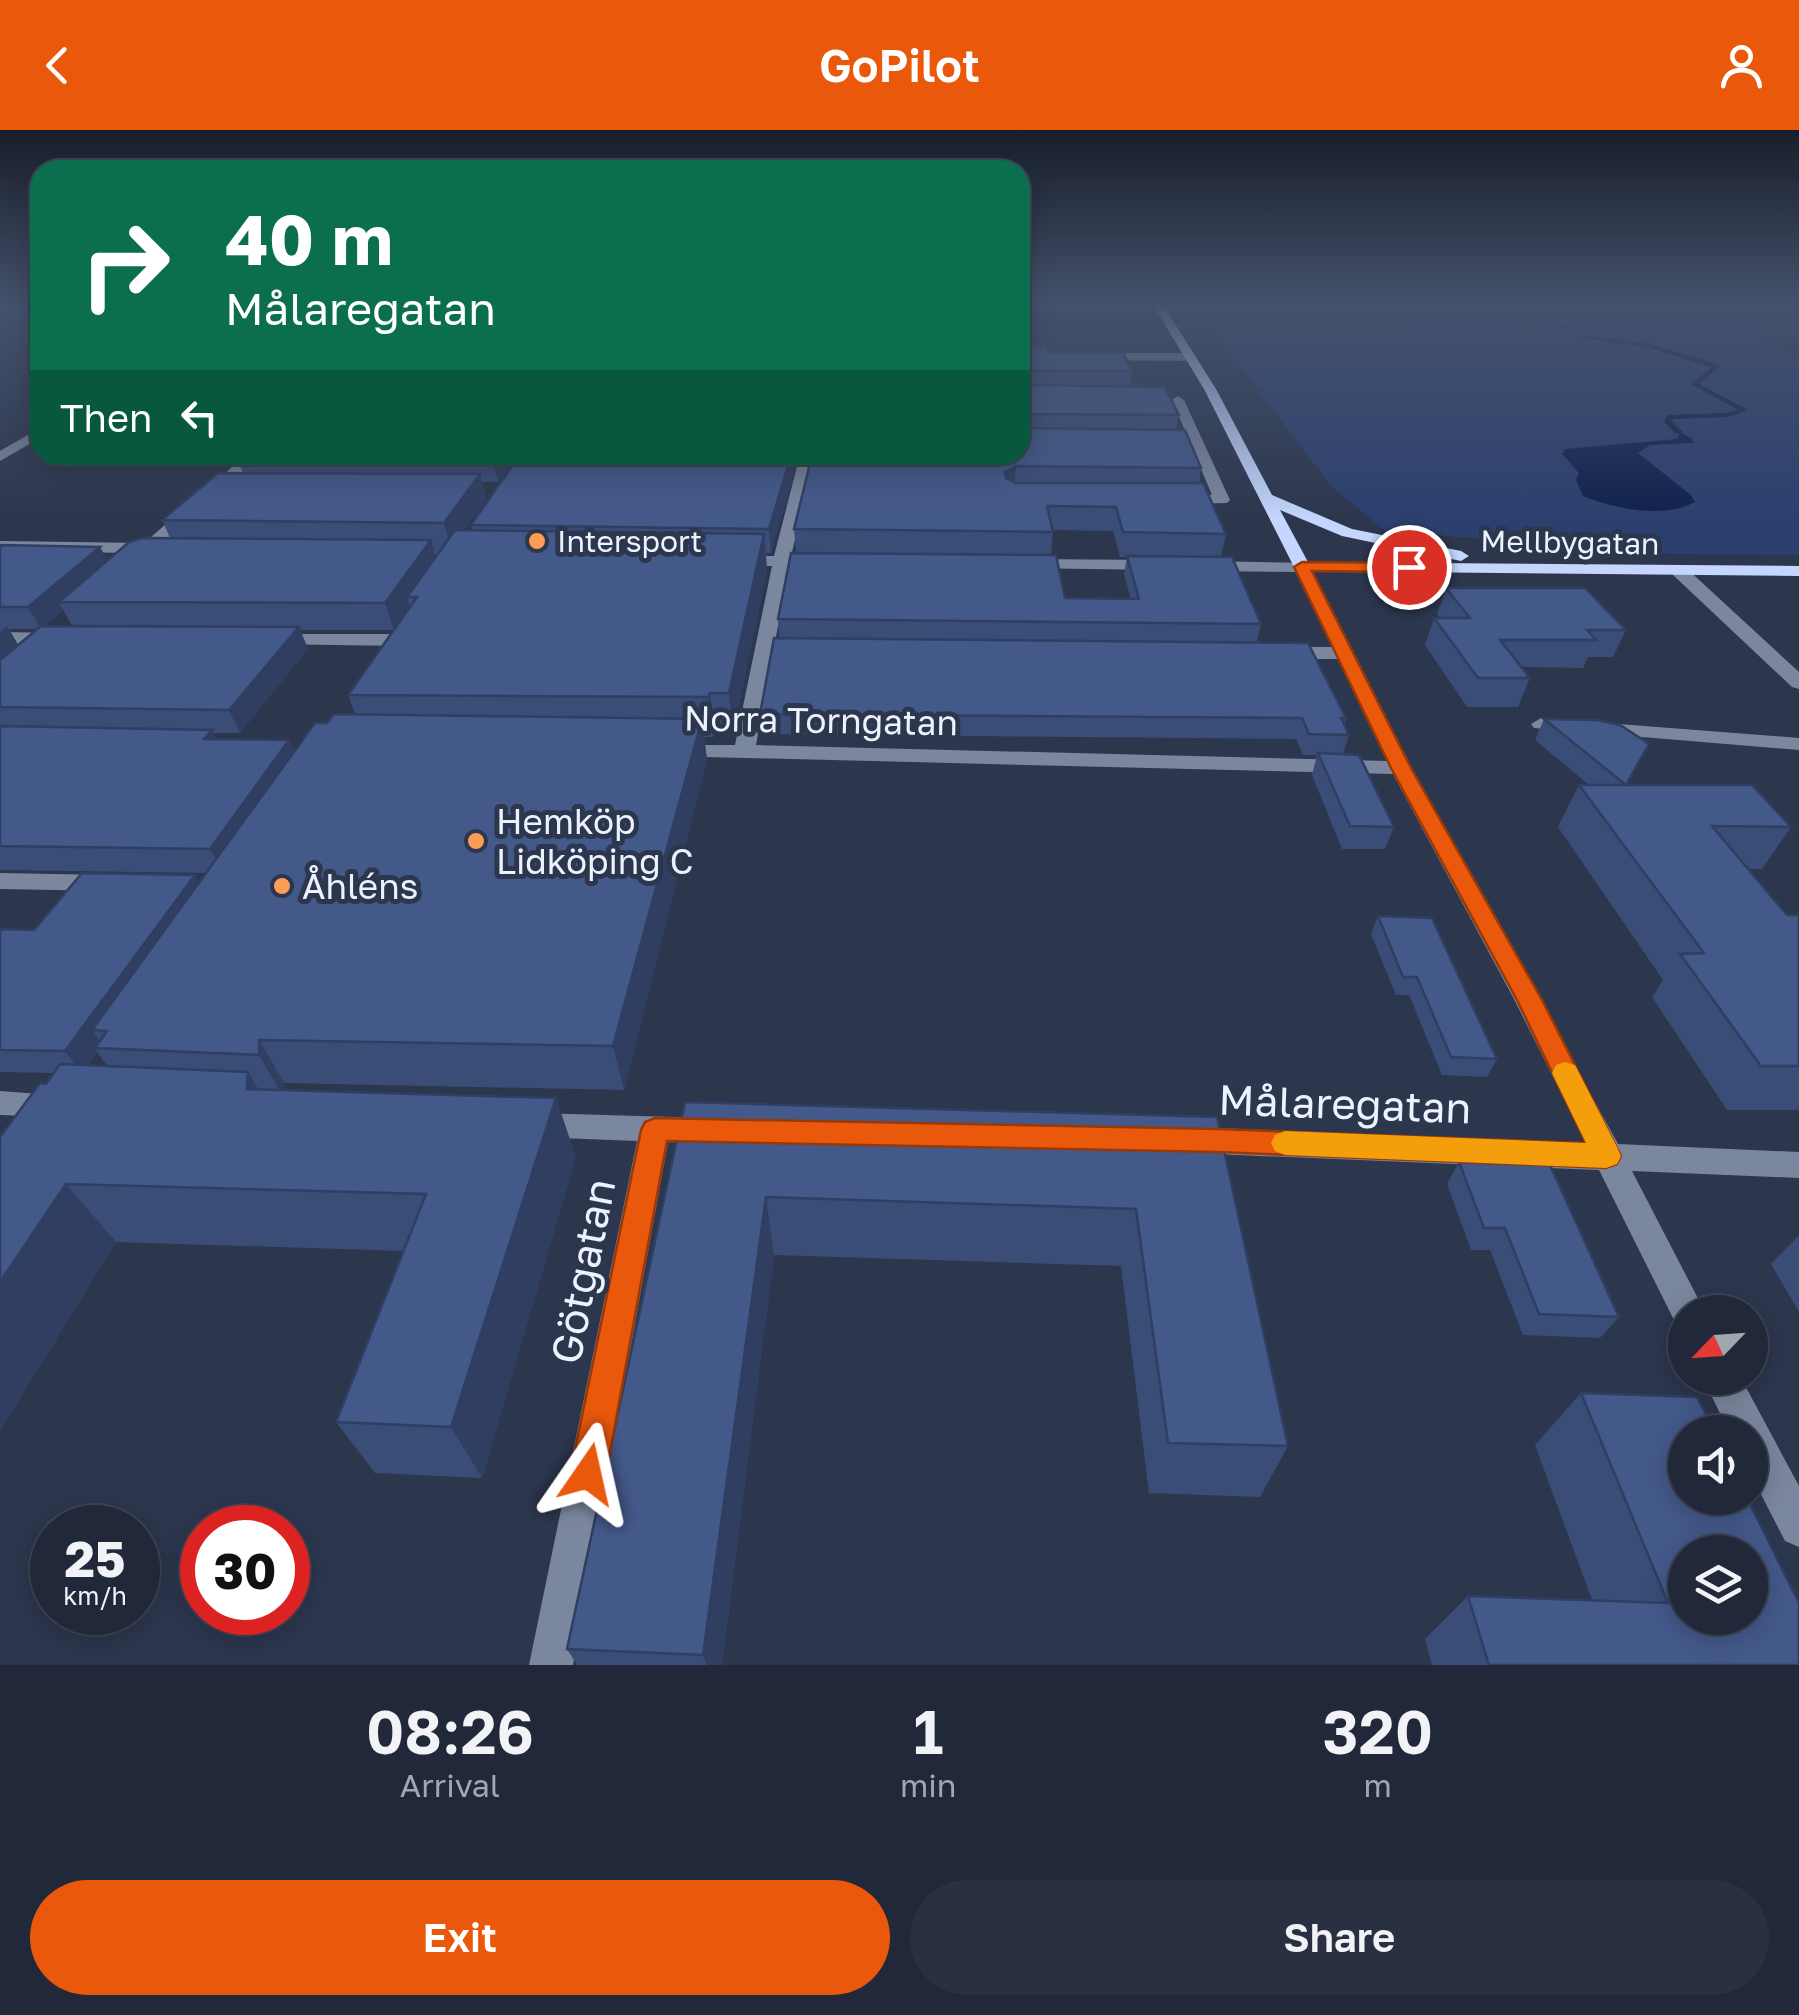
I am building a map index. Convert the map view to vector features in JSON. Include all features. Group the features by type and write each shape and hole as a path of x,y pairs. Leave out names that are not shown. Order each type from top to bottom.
{"main road":[{"path":"1203,377 1302,567"},
{"path":"1266,498 1348,533 1539,569"},
{"name":"Mellbygatan","path":"1302,567 1799,571"}],"street":[{"path":"1165,499 1222,500 1172,400 1210,389"},
{"path":"0,457 30,438"},
{"path":"1177,445 1197,445"},
{"path":"121,572 150,553 242,465"},
{"path":"744,752 781,562 805,465"},
{"path":"216,488 235,489"},
{"path":"0,546 150,553"},
{"path":"725,561 840,562"},
{"path":"1014,564 1170,566"},
{"name":"Mellbygatan","path":"1189,566 1302,567"},
{"path":"1302,567 1401,768 1530,1000 1679,1295"},
{"path":"1678,570 1799,683"},
{"path":"24,659 55,632"},
{"path":"0,638 55,632 87,639"},
{"path":"245,640 407,634 382,670"},
{"path":"764,648 822,648"},
{"path":"1251,652 1346,654"},
{"path":"1541,724 1799,744"},
{"name":"Norra Torngatan","path":"646,750 1401,768"},
{"path":"0,881 136,884"},
{"path":"0,1104 82,1106 61,1135"},
{"path":"497,1123 733,1131"},
{"name":"Götgatan","path":"551,1665 655,1130"},
{"name":"Målaregatan","path":"1160,1139 1799,1165"},
{"path":"1731,1395 1799,1527"}],"shaded area":[{"path":"1248,377 1799,377 1799,555 1675,554 1385,531 1331,486"},
{"path":"1679,432 1692,438 1693,443 1650,445 1638,453 1695,502 1669,510 1624,508 1583,496 1576,480 1579,473 1562,454 1565,449 1668,440 1678,438"}],"building":[{"path":"1030,385 1165,387 1179,415 1030,414"},
{"path":"1030,428 1185,430 1201,468 1016,466 1005,472 1006,478 1016,483 1203,483 1226,534 1123,532 1116,507 1047,506 1053,532 794,529 810,465 1030,465"},
{"path":"513,465 788,465 769,529 471,525"},
{"path":"218,473 480,474 444,523 162,520"},
{"path":"455,530 764,534 729,693 710,693 708,697 348,695 417,597 407,597"},
{"path":"142,538 431,540 385,603 59,602 129,542"},
{"path":"0,545 100,547 28,607 0,607"},
{"path":"791,553 1056,555 1065,598 1139,599 1127,556 1232,557 1261,624 778,619"},
{"path":"1446,588 1585,588 1626,630 1587,630 1596,640 1500,640 1530,678 1478,678 1434,618 1470,618"},
{"path":"41,626 299,627 229,710 0,707 0,660"},
{"path":"774,638 1308,643 1346,718 1341,718 1349,735 1309,734 1302,718 760,714"},
{"path":"334,714 702,719 613,1046 259,1040 259,1055 95,1048 107,1031 92,1030 315,723 327,723"},
{"path":"1544,719 1597,720 1620,725 1649,744 1626,785"},
{"path":"0,726 212,730 204,739 289,740 210,849 0,846"},
{"path":"1318,753 1359,755 1394,827 1350,826"},
{"path":"1579,785 1752,785 1791,827 1712,826 1787,915 1799,915 1799,1066 1761,1066 1680,954 1704,953"},
{"path":"82,873 195,875 65,1051 0,1050 0,929 34,930"},
{"path":"1378,916 1432,918 1497,1059 1451,1057 1417,977 1403,977"},
{"path":"60,1064 248,1072 247,1089 556,1098 451,1427 336,1422 426,1194 66,1184 0,1282 0,1137 40,1083 46,1084"},
{"path":"685,1102 1217,1117 1288,1446 1168,1443 1136,1209 766,1197 703,1655 567,1649"},
{"path":"1459,1162 1550,1165 1619,1317 1539,1314 1505,1228 1484,1228"},
{"path":"1581,1393 1697,1397 1706,1415 1668,1415 1668,1515 1755,1515 1765,1535 1668,1535 1668,1603"},
{"path":"1768,1540 1799,1603 1799,1665 1489,1665 1468,1596 1668,1603 1668,1635 1768,1635"}],"waterway":[{"path":"1679,432 1668,422 1670,417 1727,415 1744,410 1694,384 1703,377"}],"slow traffic":[{"path":"1285,1143 1606,1156 1565,1073"}],"place":[{"name":"Intersport","path":"537,541"},
{"name":"Hemköp Lidköping C","path":"476,841"},
{"name":"Åhléns","path":"282,886"}],"route":[{"path":"588,1474 655,1130 1218,1140 1606,1156 1530,1000 1401,768 1302,567 1409,567"}]}
